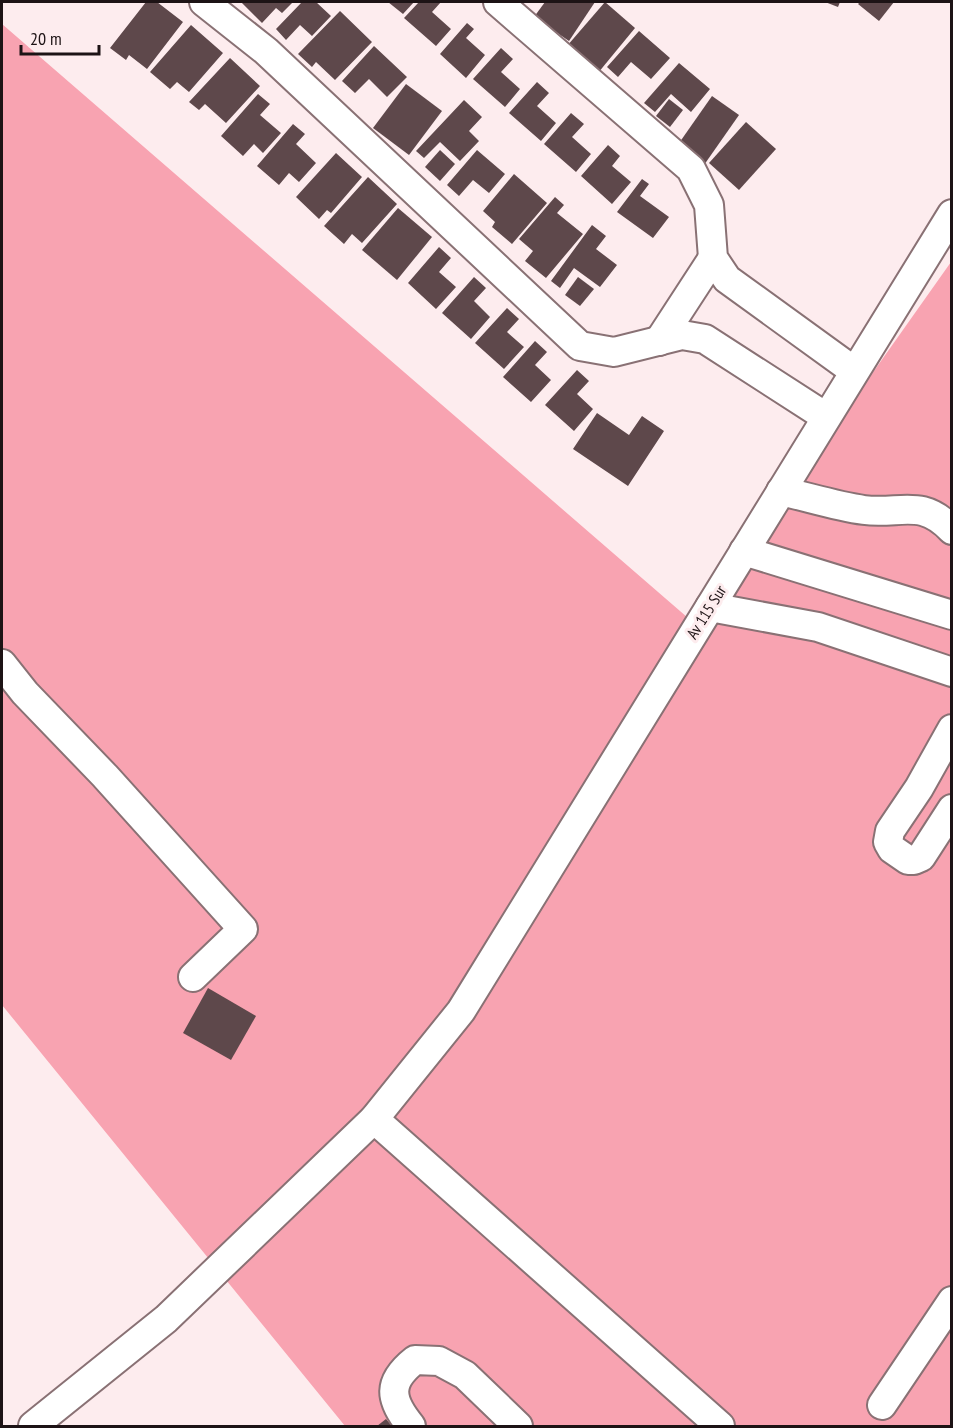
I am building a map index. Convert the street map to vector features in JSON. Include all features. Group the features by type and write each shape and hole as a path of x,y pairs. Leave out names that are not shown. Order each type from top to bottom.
{"street":[{"path":"204,2 266,51 580,346 614,352 682,334 705,339 826,417"},
{"path":"498,2 691,169 710,205 713,258 727,279 854,371"},
{"name":"Av 115 Sur","path":"33,1426 166,1319 374,1119 461,1011 951,214"},
{"path":"659,341 713,258"},
{"path":"781,491 864,510 899,508 919,510 942,519 951,530"},
{"path":"744,551 951,615"},
{"path":"710,607 818,627 951,672"},
{"path":"2,664 25,693 105,776 243,929 193,977"},
{"path":"919,788 951,810 921,857 908,860 892,849 888,842 890,831 919,788 951,729"},
{"path":"374,1119 720,1426"},
{"path":"882,1405 951,1301"},
{"path":"411,1426 403,1416 396,1400 394,1386 401,1371 415,1360 439,1361 465,1376 518,1426"}],"shaded area":[{"path":"2,24 695,624 951,262 951,1426 345,1426 2,1005"}],"building":[{"path":"146,2 157,2 183,22 147,69 129,55 126,60 110,48"},
{"path":"241,2 293,2 282,13 276,8 262,23"},
{"path":"302,2 316,2 331,16 312,36 300,25 286,40 276,29"},
{"path":"388,2 414,2 403,14"},
{"path":"419,2 441,2 432,12 451,29 436,46 404,18"},
{"path":"545,2 595,2 569,41 534,17"},
{"path":"605,2 635,28 598,73 567,46"},
{"path":"825,2 840,2 838,7"},
{"path":"860,2 894,2 879,21 858,4"},
{"path":"340,11 372,42 335,80 316,62 312,67 298,54"},
{"path":"467,23 474,29 466,38 485,55 466,78 440,54"},
{"path":"191,25 223,53 189,92 177,82 170,89 150,72"},
{"path":"639,31 670,58 651,79 631,62 618,77 607,67"},
{"path":"374,46 407,77 387,97 369,79 355,93 342,81"},
{"path":"501,48 513,59 501,72 520,89 505,107 473,79"},
{"path":"230,58 260,86 226,123 205,104 199,110 189,102"},
{"path":"679,63 710,89 691,112 671,94 655,112 644,103"},
{"path":"537,82 549,93 537,106 556,123 541,141 509,113"},
{"path":"406,84 442,111 409,155 373,128"},
{"path":"258,94 270,104 260,115 281,133 263,153 254,144 243,156 221,136"},
{"path":"712,96 739,115 704,165 677,146"},
{"path":"669,99 683,110 670,127 656,116"},
{"path":"464,100 482,117 469,131 479,141 460,161 440,142 424,158 416,151"},
{"path":"571,113 584,124 572,137 591,154 576,172 544,144"},
{"path":"746,122 776,149 739,190 709,163"},
{"path":"293,124 305,134 296,144 316,163 299,182 289,173 279,185 257,166"},
{"path":"608,145 620,156 612,166 631,182 612,204 581,176"},
{"path":"440,150 455,164 440,181 425,167"},
{"path":"477,150 505,174 489,193 473,180 459,196 447,185"},
{"path":"336,153 362,177 331,213 327,210 319,219 296,197"},
{"path":"514,174 547,203 512,244 492,227 495,222 483,211"},
{"path":"368,177 397,204 362,243 352,234 344,244 324,226"},
{"path":"642,179 649,184 640,196 669,217 653,238 617,212"},
{"path":"555,197 564,205 557,213 583,234 546,278 525,261 533,251 519,239"},
{"path":"398,208 432,237 397,280 362,250"},
{"path":"592,225 606,236 596,249 617,265 600,287 574,268 560,288 551,281"},
{"path":"439,247 451,258 439,272 456,287 436,309 408,283"},
{"path":"474,277 486,288 474,301 490,317 471,339 442,313"},
{"path":"578,277 594,289 580,306 565,295"},
{"path":"507,308 519,319 507,332 524,347 504,369 475,343"},
{"path":"535,341 547,352 535,365 551,380 531,402 503,377"},
{"path":"577,370 589,381 577,394 593,409 574,431 545,405"},
{"path":"597,413 629,435 642,416 664,431 628,486 573,449"},
{"path":"208,988 256,1016 231,1060 183,1033"},
{"path":"386,1419 392,1426 377,1426"}]}
